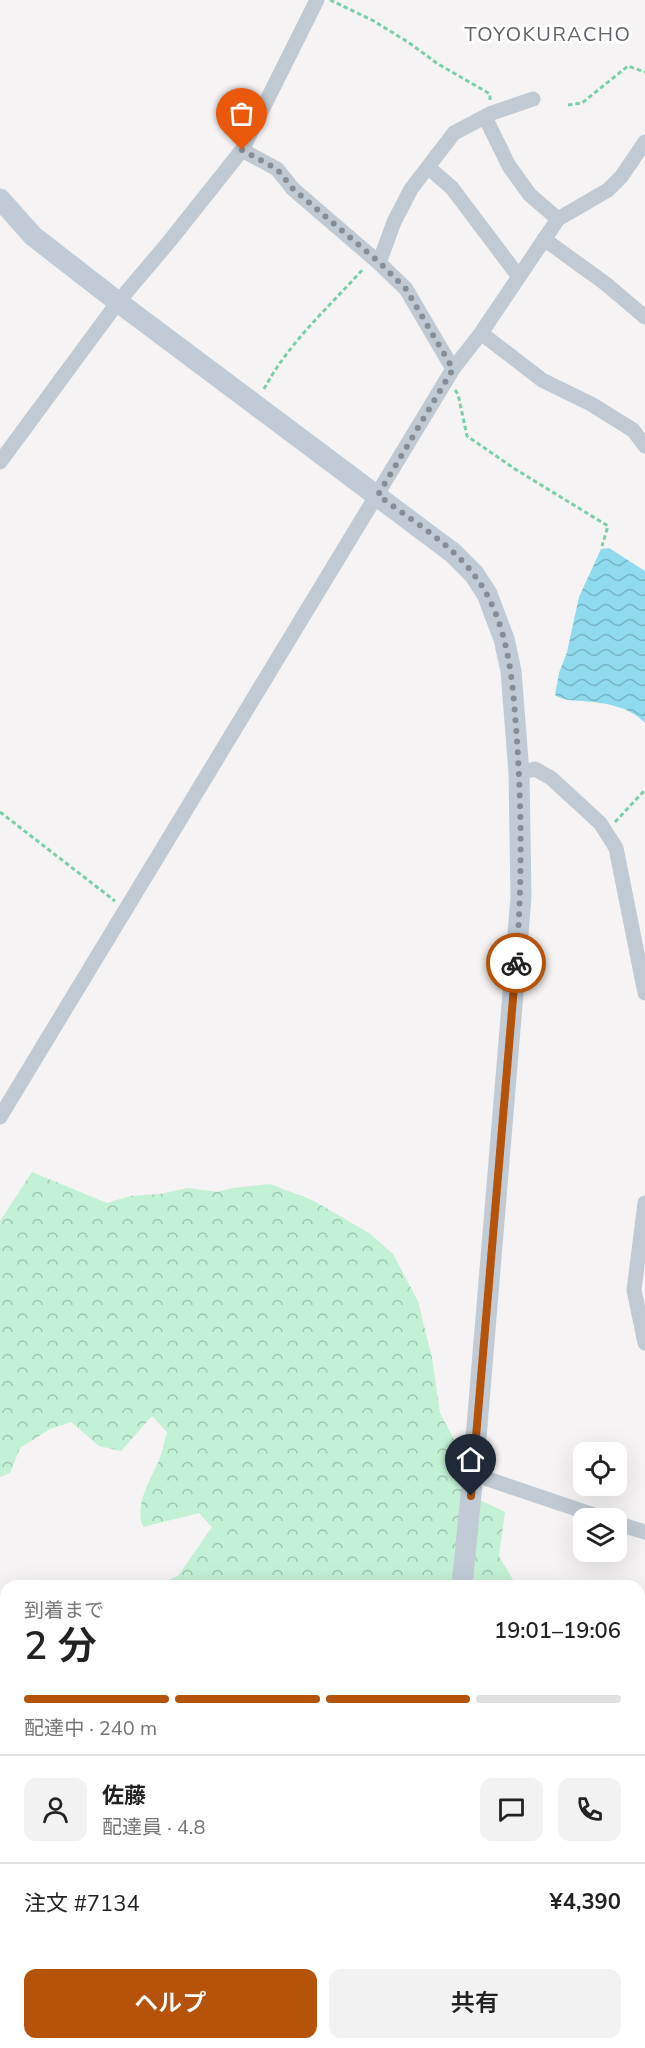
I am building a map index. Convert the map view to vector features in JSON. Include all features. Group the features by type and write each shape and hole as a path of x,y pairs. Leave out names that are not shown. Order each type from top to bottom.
{"street":[{"path":"0,462 118,302 242,150 317,0"},
{"path":"376,261 407,197 454,133 488,115 533,99"},
{"path":"488,115 509,166 530,195 558,219"},
{"path":"0,1117 378,495 449,374 481,333 558,219 608,190 621,177 645,142"},
{"path":"242,150 277,169 293,189 406,289 449,374"},
{"path":"428,167 452,188 519,277"},
{"path":"0,199 33,236 453,552 474,574 488,594 504,639 511,672 519,773 521,897 463,1580"},
{"path":"544,239 606,284 645,317"},
{"path":"481,333 542,380 591,404 633,430 645,446"},
{"path":"519,773 535,769 551,778 600,823 616,848 645,993"},
{"path":"645,1203 634,1290 645,1343"},
{"path":"473,1474 573,1508"},
{"path":"627,1526 645,1532"}],"path":[{"path":"329,0 372,20 438,64 489,94 488,115"},
{"path":"568,105 582,104 628,66 645,72"},
{"path":"256,404 274,370 297,339 376,261"},
{"path":"449,374 458,393 467,436 515,469 608,526 602,546"},
{"path":"606,833 645,790"},
{"path":"0,812 126,909"}],"green space":[{"path":"32,1172 107,1203 130,1196 160,1194 188,1188 217,1192 270,1184 312,1200 369,1233 393,1254 418,1301 432,1358 440,1413 458,1447 474,1497 505,1512 499,1556 513,1580 169,1580 178,1576 212,1527 199,1513 143,1527 140,1510 142,1501 160,1457 167,1432 152,1416 121,1451 99,1446 71,1422 50,1429 20,1448 10,1473 0,1477 0,1221"}],"water":[{"path":"609,548 645,571 645,723 639,717 616,706 565,699 555,695 579,597 601,549"}],"way so far":[{"path":"242,150 277,169 293,189 379,262 406,289 453,369 378,495 453,552 474,574 488,594 504,639 511,672 519,773 521,897 516,963"}],"district":[{"name":"TOYOKURACHO","path":"548,34"}],"route":[{"path":"471,1496 516,963"}]}
